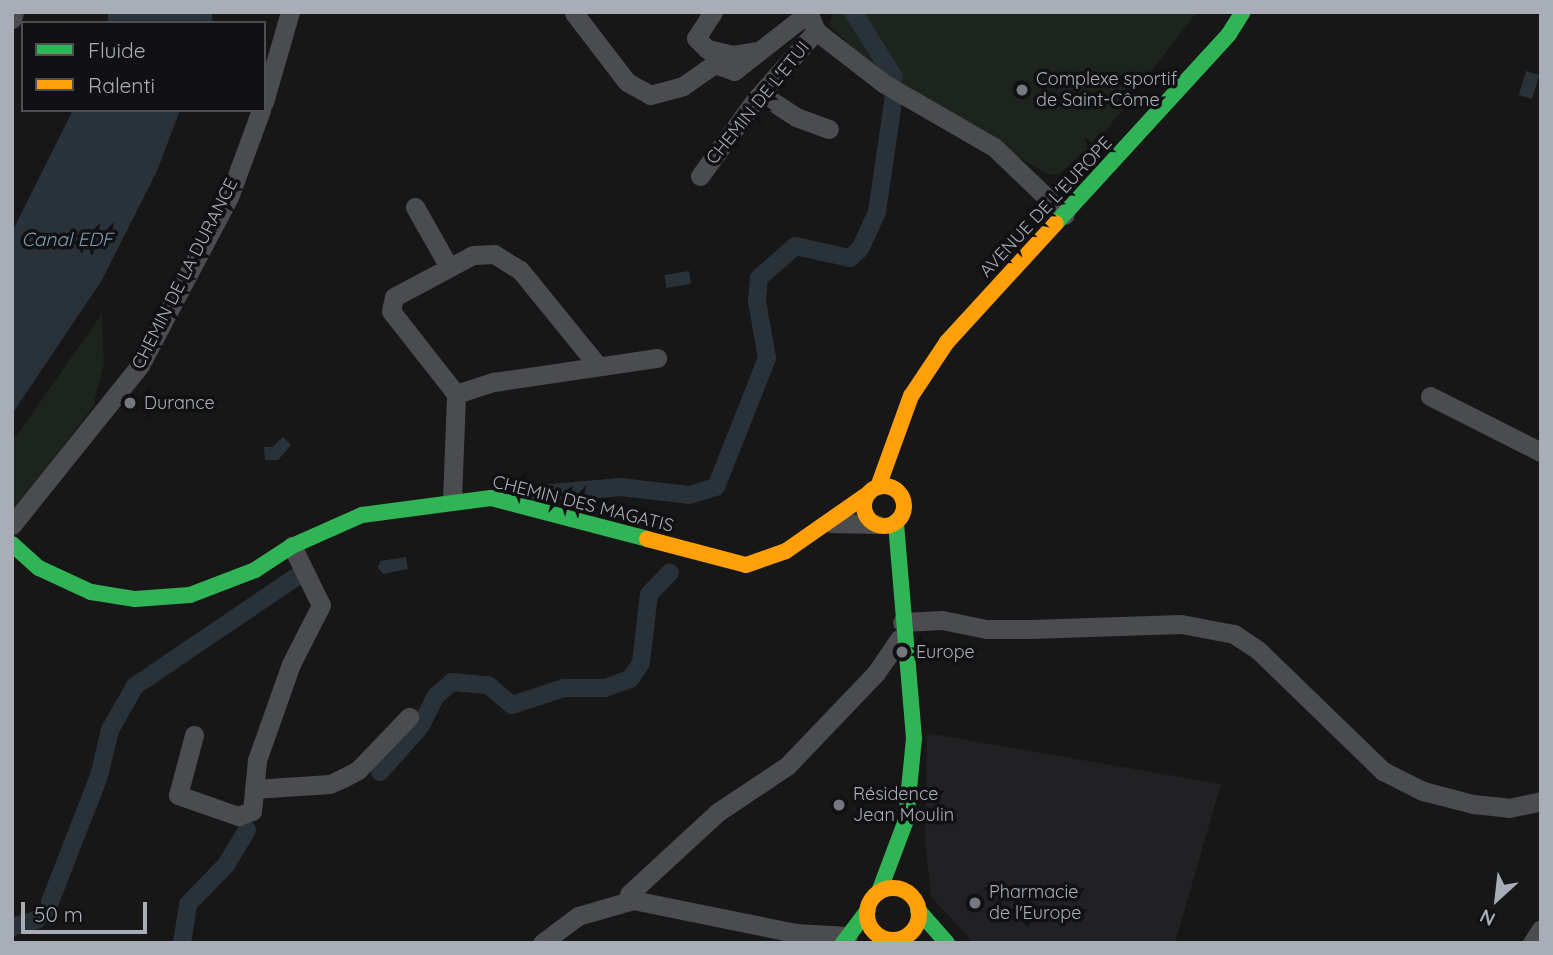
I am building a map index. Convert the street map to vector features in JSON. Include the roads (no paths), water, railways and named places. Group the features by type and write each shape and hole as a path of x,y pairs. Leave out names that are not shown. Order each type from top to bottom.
{"main road":[{"name":"AVENUE DE L'EUROPE","path":"873,490 911,396 947,342 1229,34 1243,12"},
{"name":"AVENUE DE L'EUROPE","path":"884,523 904,507 897,491 933,365"},
{"path":"868,910 873,931 889,941 912,931 916,904 906,820 914,738 906,659 884,523 865,510 873,490 897,491"},
{"name":"CHEMIN DES MAGATIS","path":"12,544 39,568 91,592 135,599 190,595 255,570 292,546 362,515 452,499 491,498 746,565 762,562 831,523 873,490"},
{"path":"845,939 879,892 906,820"},
{"path":"879,892 901,890 916,904 947,943"}],"street":[{"path":"12,19 14,12"},
{"path":"266,95 290,12"},
{"path":"713,12 696,38 707,49 733,55 760,51"},
{"path":"574,13 627,82 650,95 683,86 715,64 734,71 811,19 883,83 995,147 1065,215"},
{"name":"CHEMIN DE L'ETUI","path":"700,176 761,94 811,19"},
{"path":"761,94 796,117 829,129"},
{"name":"CHEMIN DE LA DURANCE","path":"12,525 140,365 229,198 260,112"},
{"path":"415,207 449,267"},
{"path":"452,499 456,394 391,311 394,298 473,254 494,254 520,270 598,366"},
{"path":"456,394 494,382 657,358"},
{"path":"1430,396 1535,443"},
{"path":"831,523 884,523"},
{"path":"194,735 178,795 238,816 252,811 257,760 291,664 321,605 292,546"},
{"path":"629,894 718,812 787,766 876,673 900,630 942,620 1019,629 1181,624 1234,634 1258,650 1383,771 1423,791 1473,804 1509,808 1541,801"},
{"path":"254,789 330,784 343,778 358,770 409,717"},
{"path":"542,943 578,916 633,900 803,938 845,939"}],"water":[{"path":"108,12 212,12 212,21 108,21"},
{"path":"1526,71 1539,75 1532,99 1519,95"},
{"name":"Canal EDF","path":"72,112 179,112 157,171 102,280 12,414 12,232"},
{"path":"689,271 691,284 666,288 664,275"},
{"path":"283,437 291,445 278,460 265,460 264,447 272,447"},
{"path":"406,557 408,569 383,574 378,568 380,561"}],"waterway":[{"path":"853,12 894,77"},
{"path":"540,494 621,487 689,495 716,487 767,358 757,301 759,278 795,246 850,258 860,249 877,212 894,96"},
{"path":"380,772 420,727 436,696 452,682 488,685 512,705 564,688 605,688 630,679 641,663 649,594 670,572"},
{"path":"12,927 36,920 48,907 99,776 110,730 135,686 299,575"},
{"path":"182,943 188,904 226,865 247,830"}],"place":[{"name":"Complexe sportif de Saint-Côme","path":"1022,90"},
{"name":"Durance","path":"130,403"},
{"name":"Europe","path":"902,652"},
{"name":"Résidence Jean Moulin","path":"839,805"},
{"name":"Pharmacie de l'Europe","path":"975,903"}]}
